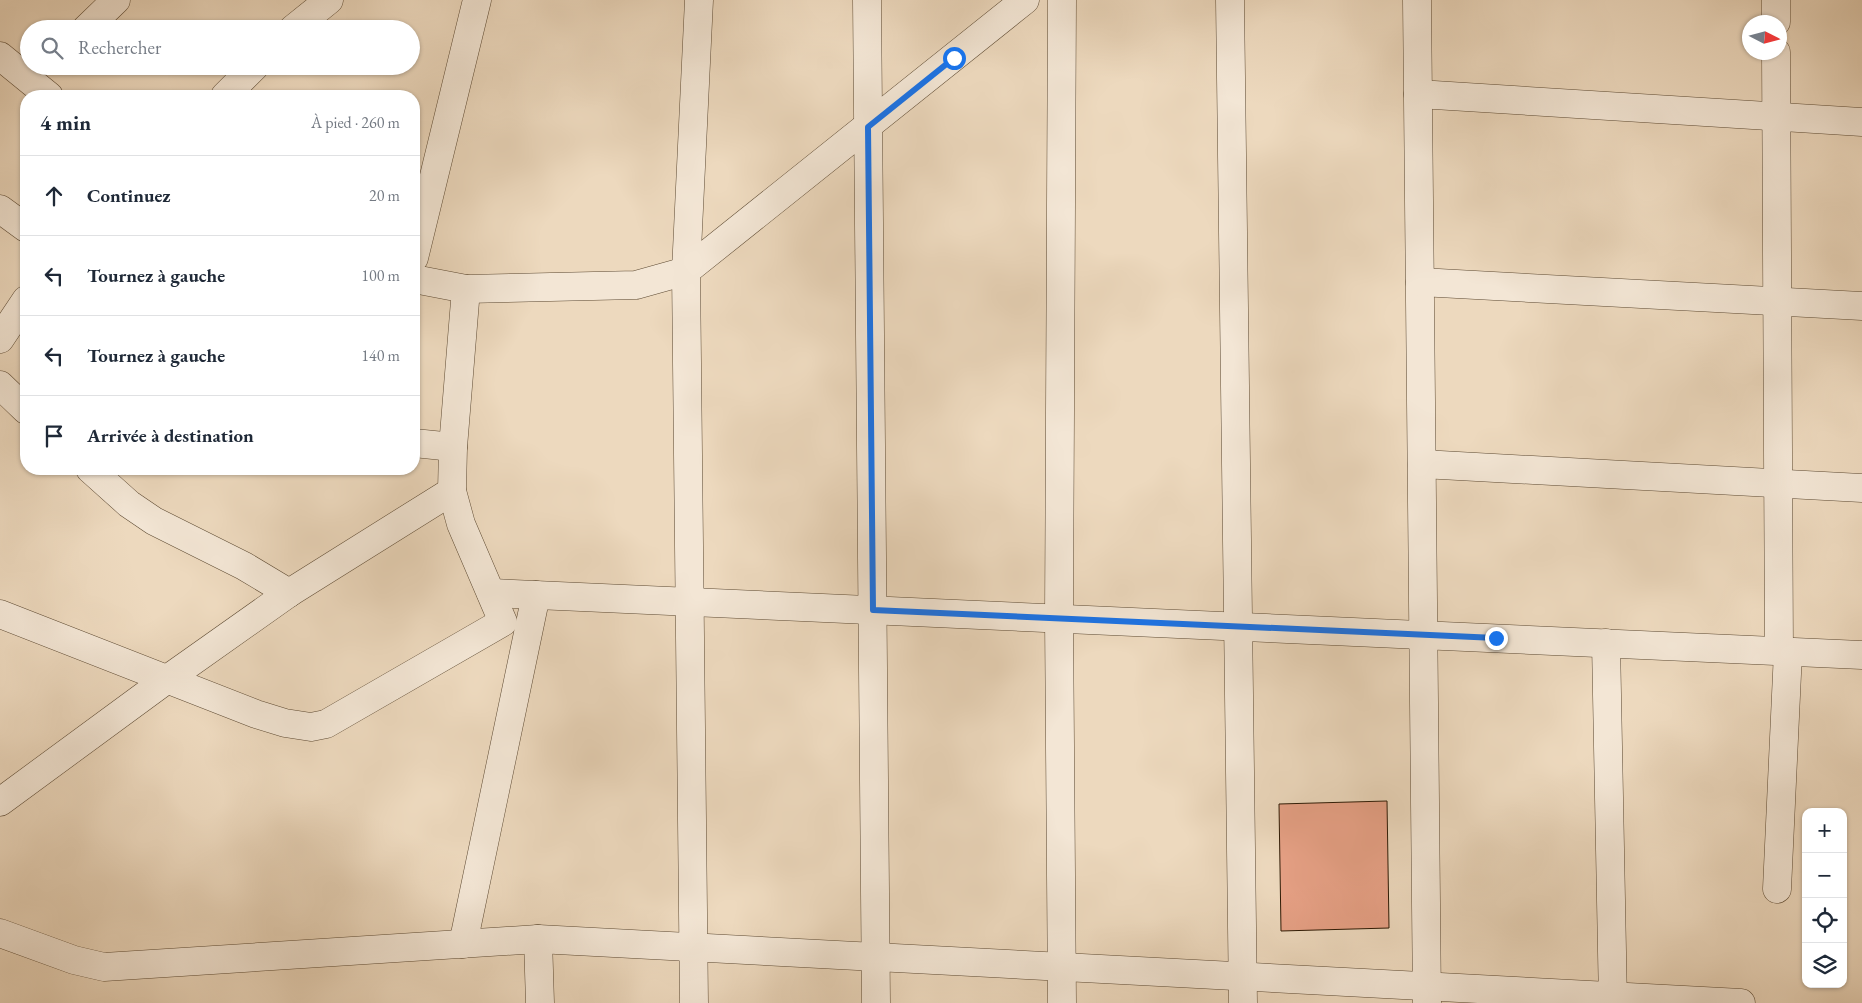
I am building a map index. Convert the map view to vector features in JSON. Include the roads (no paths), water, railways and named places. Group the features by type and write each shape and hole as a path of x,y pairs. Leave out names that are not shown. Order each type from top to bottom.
{"street":[{"path":"95,20 116,0"},
{"path":"304,20 329,0"},
{"path":"420,233 477,0"},
{"path":"694,1003 686,271 699,0"},
{"path":"867,0 876,1003"},
{"path":"420,280 466,289 636,285 686,271 1025,0"},
{"path":"1062,0 1058,618 1062,1003"},
{"path":"1230,0 1243,990"},
{"path":"1417,0 1427,994"},
{"path":"1776,0 1776,15"},
{"path":"0,56 20,68"},
{"path":"1776,60 1778,483 1783,652 1778,889"},
{"path":"231,90 246,75"},
{"path":"1418,94 1862,122"},
{"path":"0,209 20,224"},
{"path":"1420,282 1862,306"},
{"path":"0,614 256,714 311,727 326,724 503,622 461,524 452,491 453,447 466,289"},
{"path":"0,339 20,309"},
{"path":"0,385 20,404"},
{"path":"420,444 453,447"},
{"path":"1422,464 1862,488"},
{"path":"97,475 129,504 154,521 244,566 288,593"},
{"path":"0,802 288,593 452,491"},
{"path":"491,592 1862,655"},
{"path":"462,944 536,595"},
{"path":"1606,643 1613,1000"},
{"path":"0,934 74,960 104,967 538,939 1062,967 1243,990 1741,1003"},
{"path":"538,939 540,1003"}]}
